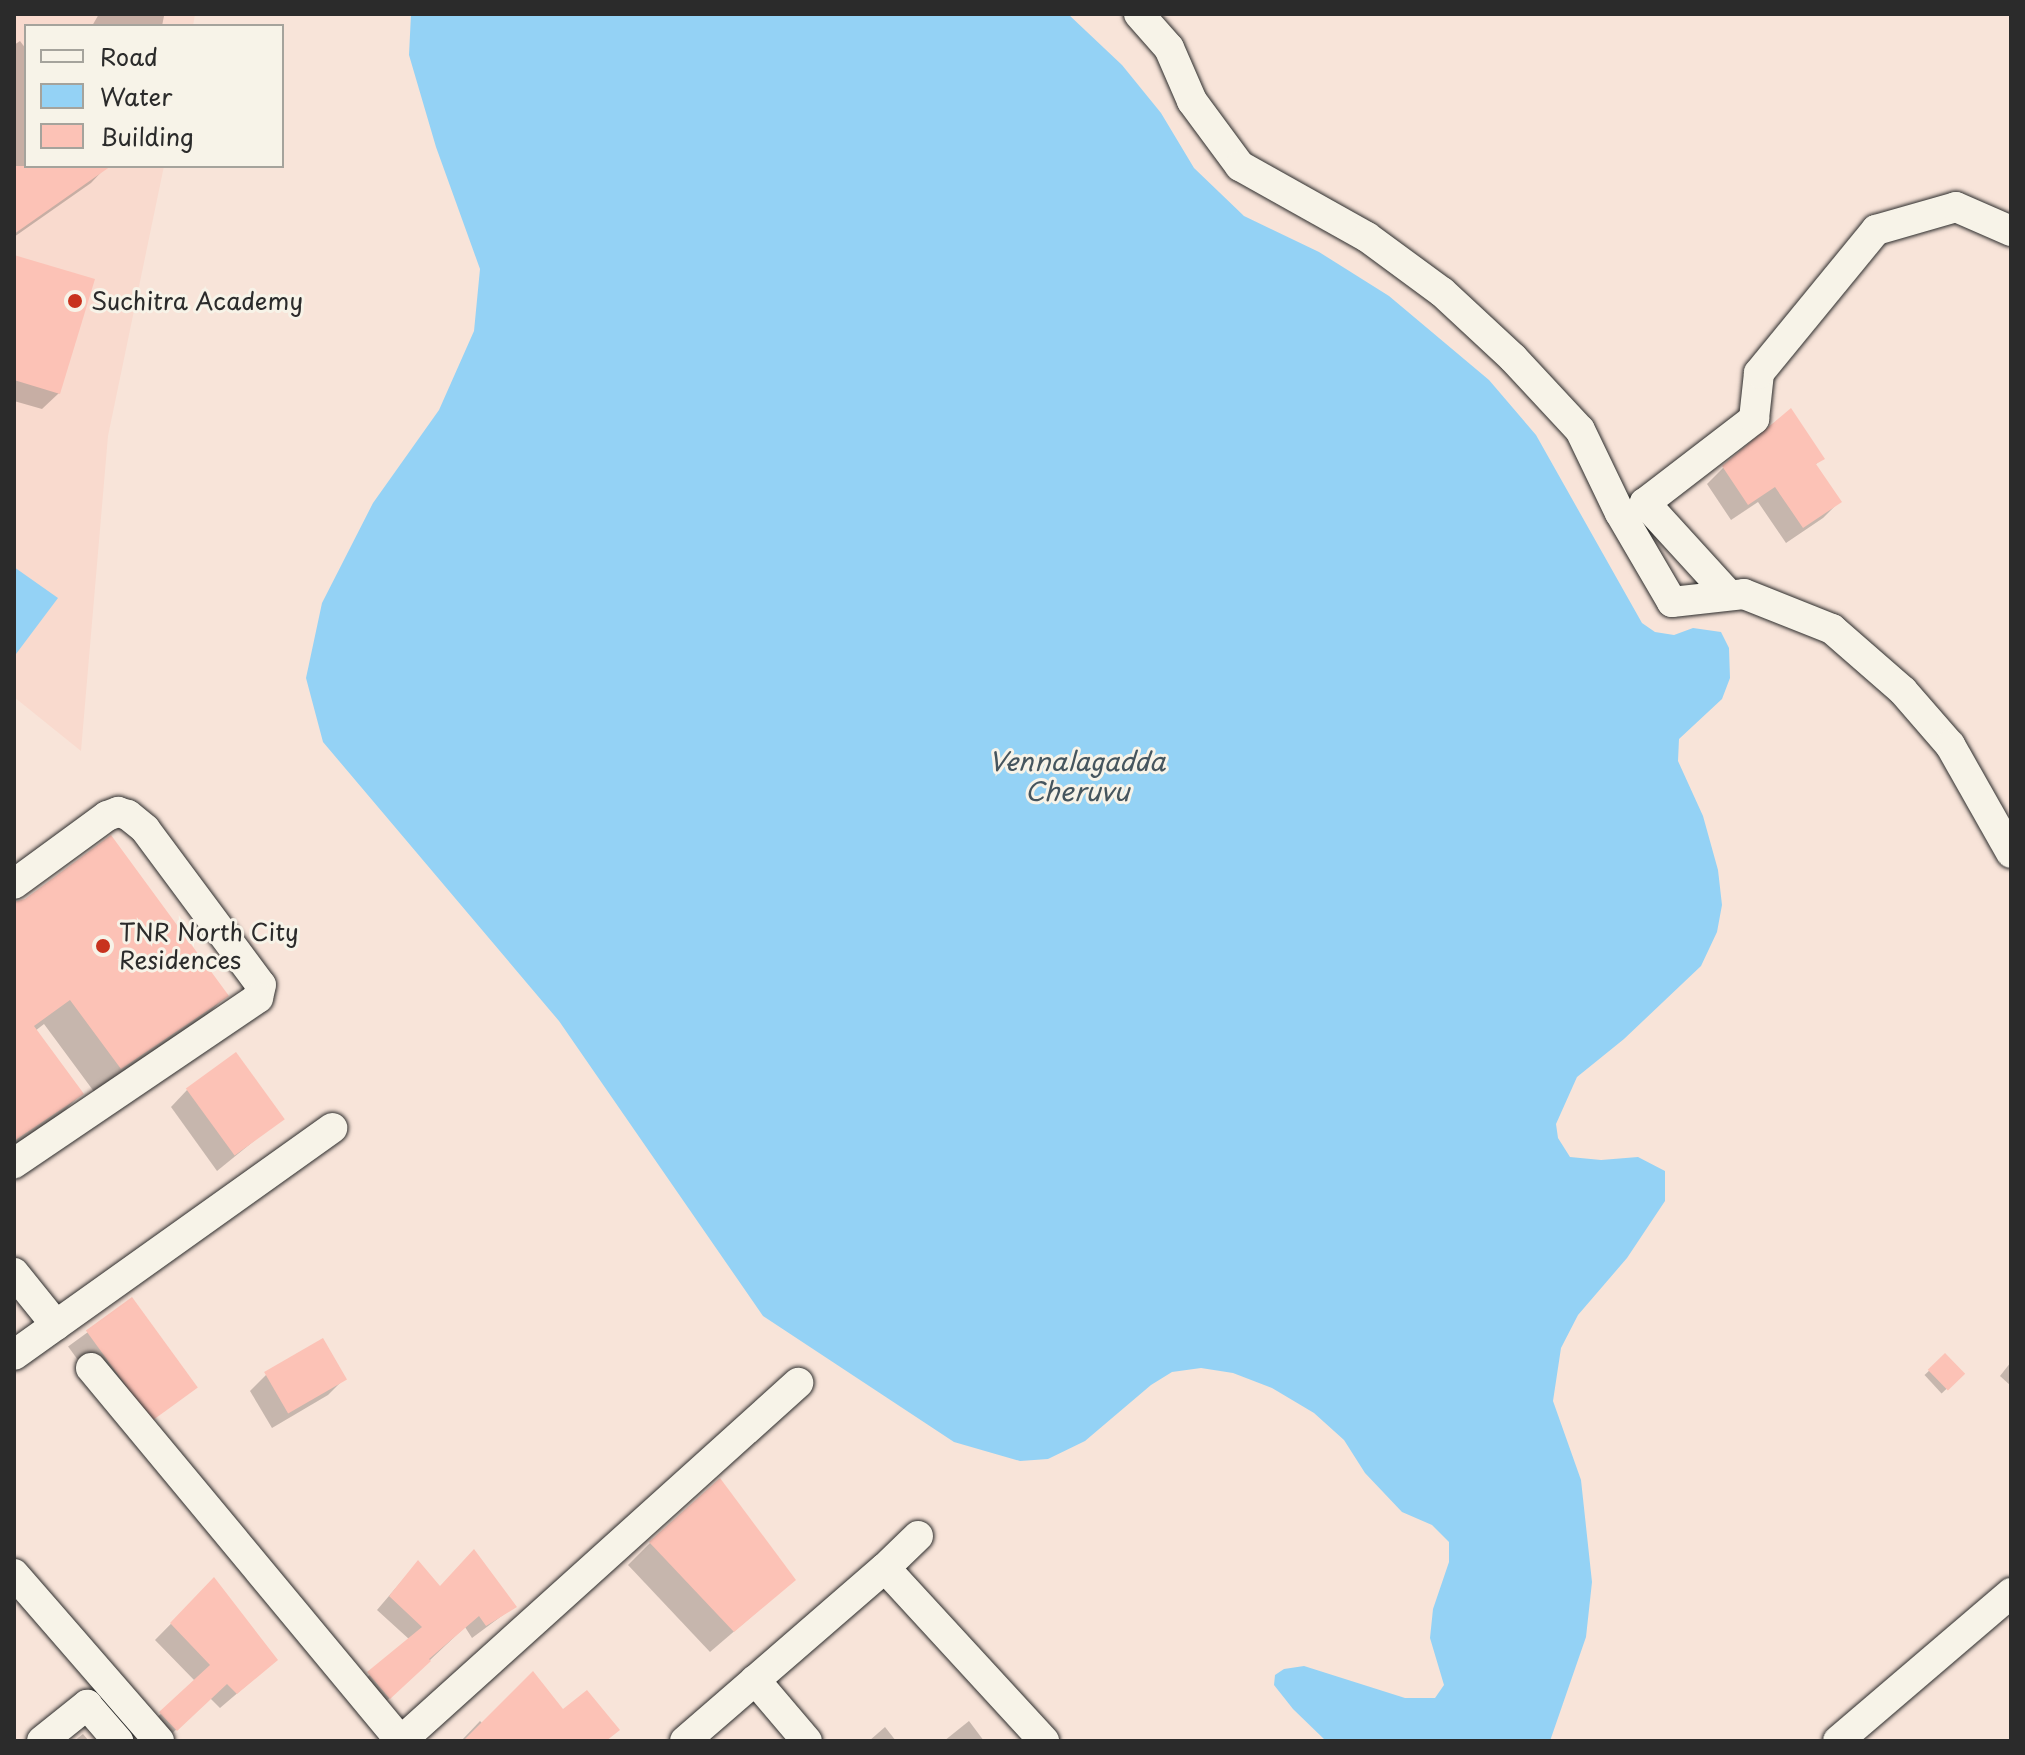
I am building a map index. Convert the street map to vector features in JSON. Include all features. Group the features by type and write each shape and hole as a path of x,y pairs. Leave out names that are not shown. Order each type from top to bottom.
{"street":[{"path":"1139,14 1169,48 1192,101 1240,166 1367,237 1442,292 1513,358 1580,430 1620,513 1672,602 1744,594 1832,629 1903,691 1950,745 2011,853"},
{"path":"1729,595 1645,503 1754,419 1759,373 1876,230 1956,207 2011,231"},
{"path":"14,884 107,816 118,812 128,815 145,829 261,985 258,998 14,1163"},
{"path":"14,1355 332,1128"},
{"path":"14,1273 56,1325"},
{"path":"91,1368 401,1741 798,1383"},
{"path":"685,1741 918,1536"},
{"path":"885,1568 1044,1741"},
{"path":"14,1574 159,1741"},
{"path":"1838,1741 2011,1593"},
{"path":"755,1680 807,1741"},
{"path":"42,1741 87,1705 118,1741"}],"shaded area":[{"name":"Suchitra Academy","path":"14,14 195,14 193,24 24,24 24,168 164,168 108,436 81,751 14,697"}],"water":[{"name":"Vennalagadda Cheruvu","path":"411,14 1068,14 1122,65 1161,113 1194,168 1244,216 1319,252 1389,296 1489,380 1536,435 1642,623 1655,632 1674,635 1693,628 1721,632 1729,648 1730,678 1722,699 1679,739 1678,761 1703,816 1718,870 1722,905 1717,932 1701,966 1624,1039 1577,1077 1556,1124 1558,1138 1570,1157 1601,1160 1638,1157 1665,1171 1665,1201 1627,1258 1578,1315 1561,1348 1553,1401 1581,1480 1592,1582 1586,1637 1550,1741 1326,1741 1293,1709 1274,1685 1275,1675 1284,1669 1304,1666 1405,1698 1435,1698 1444,1685 1430,1638 1433,1609 1449,1562 1449,1542 1432,1525 1402,1512 1365,1473 1344,1440 1314,1413 1272,1388 1233,1373 1201,1368 1172,1372 1151,1385 1085,1441 1048,1459 1020,1461 954,1442 763,1316 559,1021 323,742 306,678 322,603 373,503 439,410 474,331 480,269 436,147 409,55"},
{"path":"14,567 58,598 16,654 14,652"}],"building":[{"path":"14,166 108,168 14,234"},
{"path":"14,255 95,279 60,394 14,380"},
{"path":"1791,408 1825,459 1816,464 1842,502 1803,528 1775,487 1748,505 1722,466"},
{"name":"TNR North City Residences","path":"111,835 229,996 121,1069 70,1000 34,1026 84,1094 14,1141 14,902 25,899"},
{"path":"236,1052 285,1119 235,1156 186,1088"},
{"path":"132,1297 198,1388 152,1421 86,1331"},
{"path":"323,1338 347,1380 288,1414 264,1372"},
{"path":"1945,1353 1965,1374 1948,1391 1928,1370"},
{"path":"720,1478 796,1580 734,1632 649,1542"},
{"path":"474,1549 517,1607 486,1626 479,1616 429,1659 431,1661 390,1699 367,1672 422,1627 389,1596 418,1560 440,1586"},
{"path":"214,1577 278,1660 237,1694 227,1684 177,1731 159,1712 210,1665 170,1623"},
{"path":"533,1671 563,1709 587,1690 620,1730 606,1741 463,1741"}],"place":[{"name":"Suchitra Academy","path":"75,301"},
{"name":"TNR North City Residences","path":"103,946"}]}
